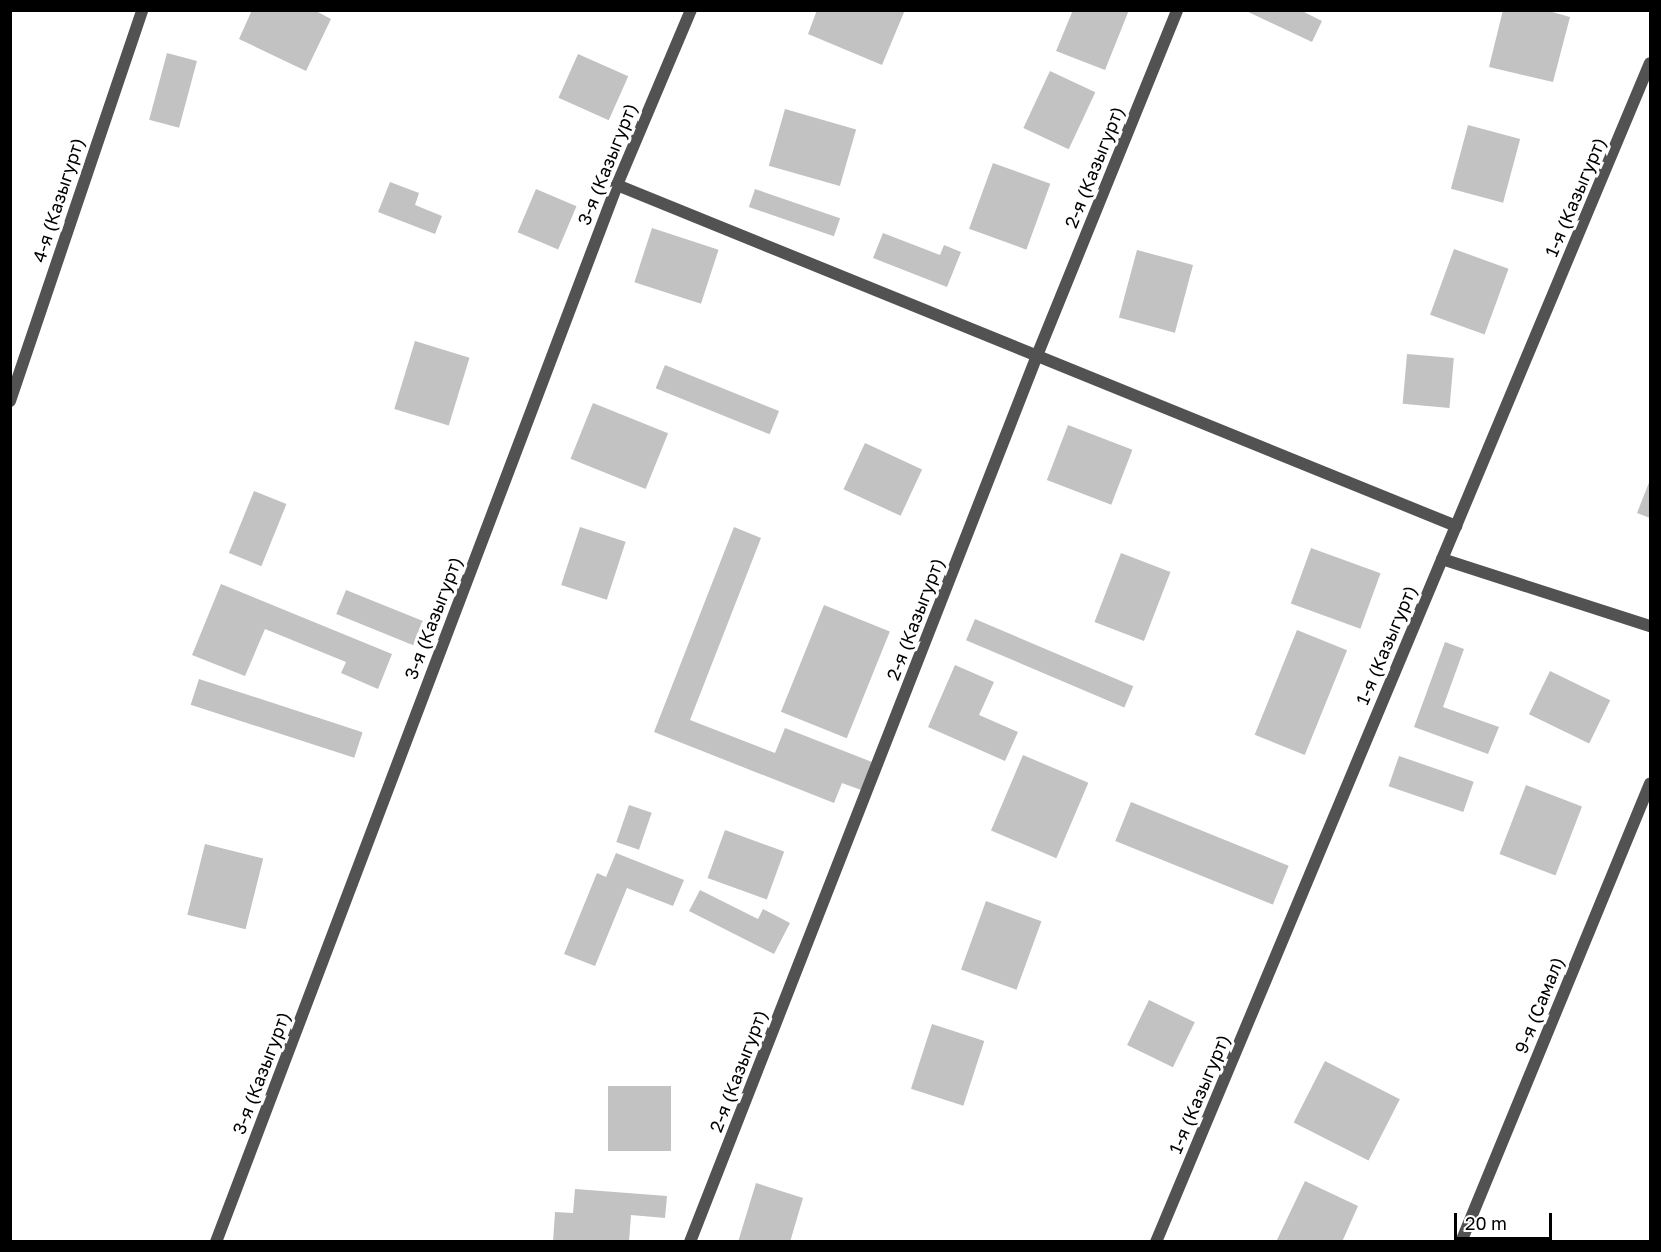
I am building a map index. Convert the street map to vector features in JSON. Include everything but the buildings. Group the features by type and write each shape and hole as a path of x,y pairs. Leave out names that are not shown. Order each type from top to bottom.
{"street":[{"name":"4-я (Казыгурт)","path":"10,401 142,10"},
{"name":"3-я (Казыгурт)","path":"216,1242 617,185 690,10"},
{"name":"2-я (Казыгурт)","path":"690,1242 1036,358 1177,10"},
{"name":"1-я (Казыгурт)","path":"1156,1242 1650,63"},
{"path":"617,185 1036,358 1456,526"},
{"path":"1442,559 1650,626"},
{"name":"9-я (Самал)","path":"1461,1242 1650,783"}]}
